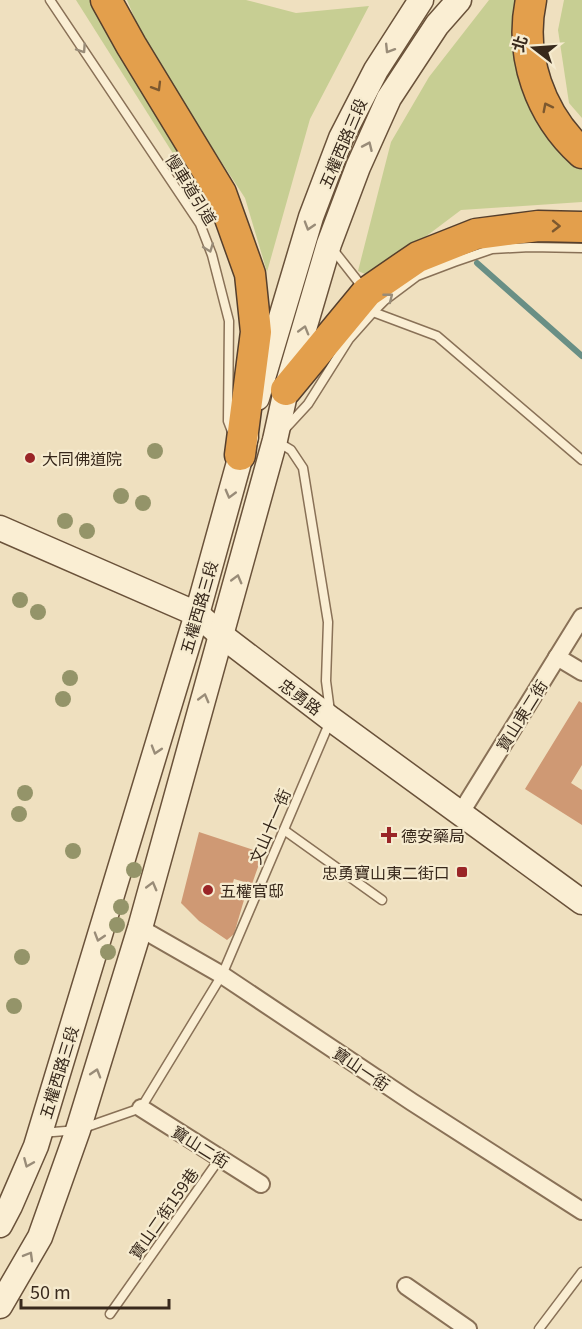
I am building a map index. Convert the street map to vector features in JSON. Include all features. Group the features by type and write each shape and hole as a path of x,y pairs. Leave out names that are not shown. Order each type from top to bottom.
{"highway":[{"path":"106,0 221,192 250,274 256,332 240,455"},
{"path":"531,0 527,29 533,72 539,92 560,130 582,153"},
{"path":"286,390 370,302 418,257 476,234 538,226 582,227"}],"main road":[{"name":"五權西路三段","path":"0,1225 36,1146 197,614 240,455 311,217 341,138 376,70 421,0"},
{"name":"五權西路三段","path":"0,1306 40,1237 78,1130 140,928 275,440 286,390 329,244 358,167 389,98 437,25 459,0"},
{"name":"忠勇路","path":"0,528 197,614 331,719 582,902"}],"street":[{"name":"寶山東二街","path":"460,814 582,617"},
{"path":"557,657 582,672"},
{"name":"寶山一街","path":"140,928 222,975 412,1102 582,1211"},
{"name":"寶山二街","path":"141,1108 261,1184"},
{"path":"406,1286 468,1329"}],"lane":[{"name":"慢車道引道","path":"50,0 200,224 213,255 229,321 228,421 240,455"},
{"path":"329,244 370,302 437,336 582,459"},
{"path":"370,302 385,300 417,276 492,249 582,248"},
{"path":"331,719 326,681 327,622 303,468 291,450 275,440 308,404 370,302"},
{"name":"文山十一街","path":"141,1108 222,975 331,719"},
{"path":"284,830 382,900"},
{"path":"39,1133 78,1130 141,1108"},
{"name":"寶山二街159巷","path":"110,1314 220,1158"},
{"path":"539,1329 582,1272"}],"green space":[{"path":"76,0 92,0 190,169 179,163"},
{"path":"127,0 246,0 296,13 369,6 310,119 267,272 245,198 148,50"},
{"path":"489,0 521,0 551,140 582,168 582,202 461,210 372,277 358,271 391,142 429,77"},
{"path":"564,0 582,0 582,118 569,103 558,30"}],"building":[{"path":"579,701 582,703 582,765 571,783 582,790 582,825 525,789"},
{"name":"五權官邸","path":"199,832 263,853 252,884 234,879 229,896 244,900 234,934 227,940 199,921 181,903"}],"waterway":[{"path":"477,263 582,356"}],"place":[{"name":"大同佛道院","path":"30,458"},
{"name":"德安藥局","path":"389,835"},
{"name":"忠勇寶山東二街口","path":"462,872"},
{"name":"五權官邸","path":"208,890"}]}
